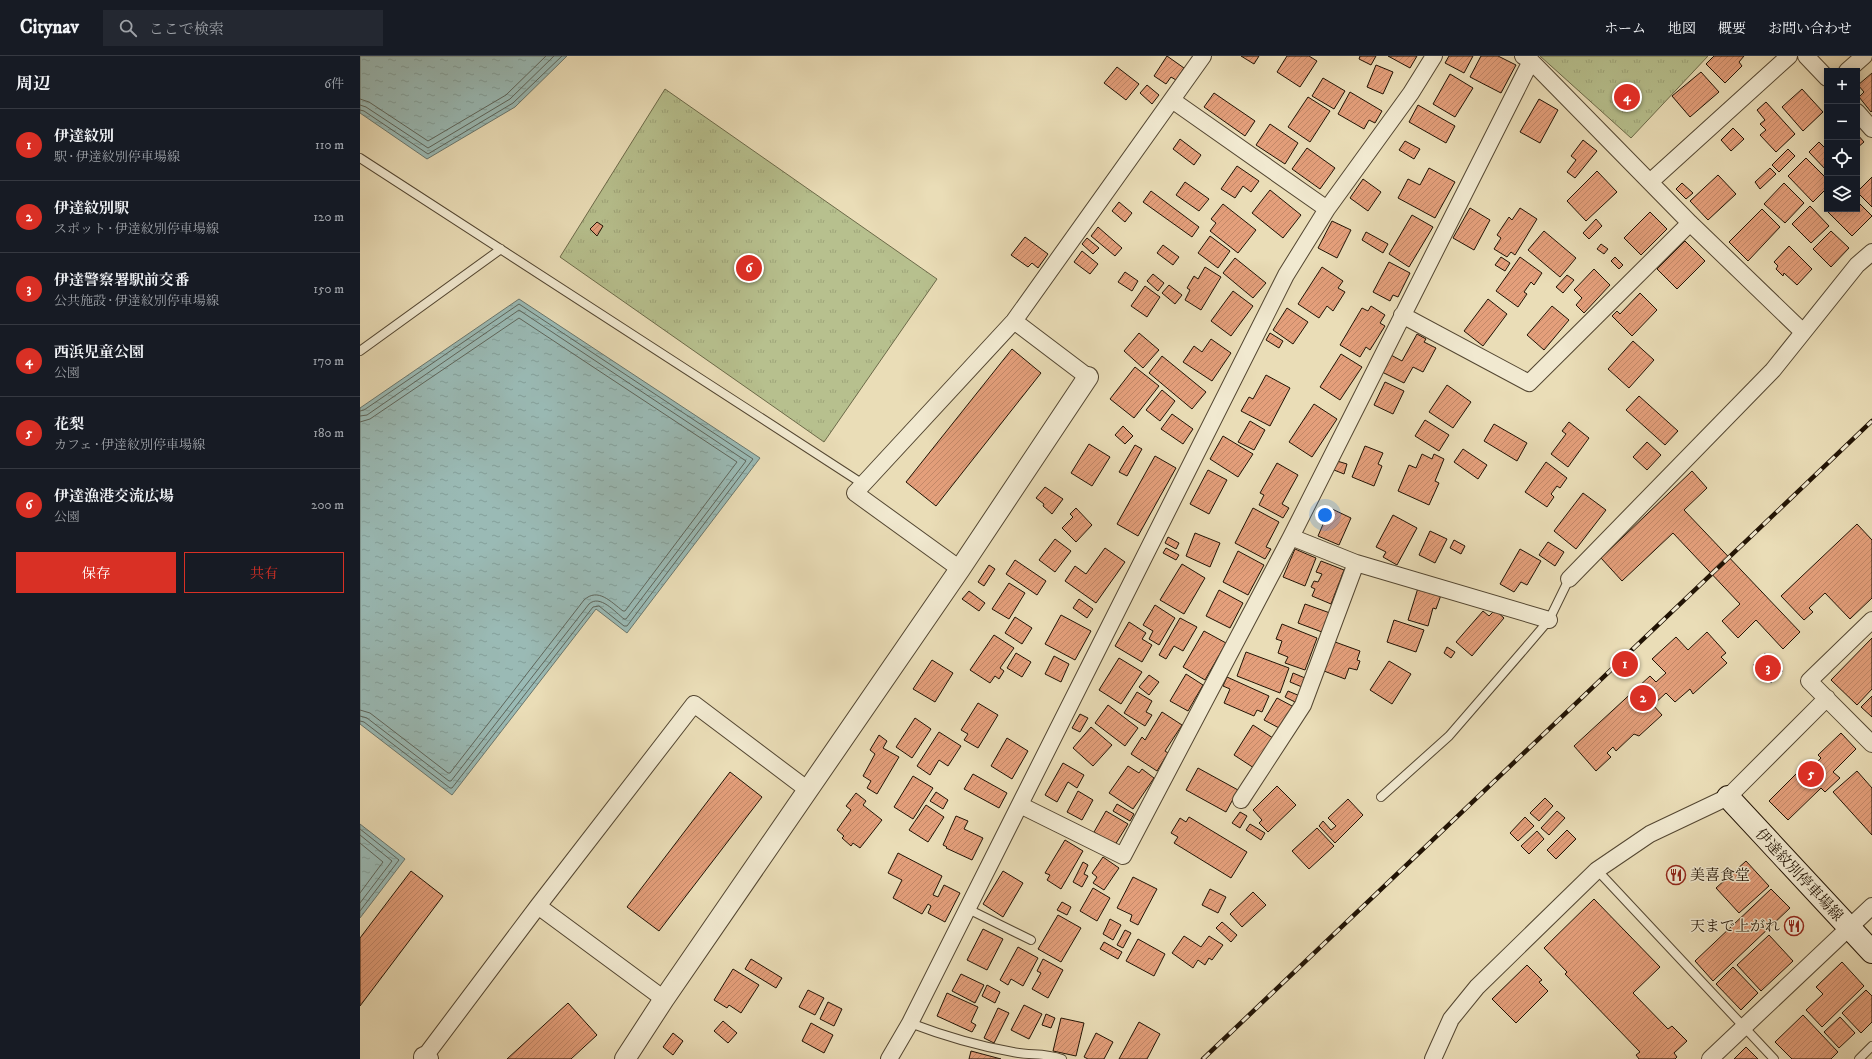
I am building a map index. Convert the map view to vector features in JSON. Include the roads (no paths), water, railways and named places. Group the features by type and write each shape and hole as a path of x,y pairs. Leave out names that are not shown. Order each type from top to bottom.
{"main road":[{"name":"伊達紋別停車場線","path":"1728,797 1872,952"}],"street":[{"path":"960,569 854,493 1014,321 1203,56"},
{"path":"889,1059 910,1023 968,909 1286,276 1327,209 1411,93 1434,56"},
{"path":"1650,182 1789,56"},
{"path":"1806,56 1824,75"},
{"path":"1850,68 1864,56"},
{"path":"1020,805 1123,856 1291,537 1402,315 1527,58 1690,223 1803,332"},
{"path":"1172,100 1327,209"},
{"path":"1860,115 1872,129"},
{"path":"1402,315 1529,382 1690,223"},
{"path":"1569,579 1773,370 1857,266 1872,252"},
{"path":"625,1059 960,569 1088,377 1014,321"},
{"path":"1291,537 1356,563 1549,620"},
{"path":"1241,800 1302,705 1356,563"},
{"path":"1872,620 1809,681 1872,744"},
{"path":"1433,1059 1451,1019 1477,987 1598,870 1650,834 1728,797 1827,698"},
{"path":"425,1058 538,906 694,704 808,790"},
{"path":"538,906 664,1000"},
{"path":"1710,1059 1872,906"}],"lane":[{"path":"360,158 863,484"},
{"path":"360,351 501,249"},
{"path":"1380,797 1448,736 1549,620 1569,579"},
{"path":"1598,870 1774,1059"},
{"path":"968,909 1032,940"},
{"path":"910,1023 944,1036 1015,1053 1048,1054 1062,1059"},
{"path":"1859,1059 1872,1046"}],"water":[{"path":"360,56 567,56 515,107 427,159 360,113"},
{"path":"519,299 760,458 627,633 596,609 452,795 360,724 360,408"},
{"path":"360,824 405,859 360,918"}],"railway":[{"path":"1203,1059 1872,421"}],"place":[{"name":"西浜児童公園","path":"1627,97"},
{"name":"伊達漁港交流広場","path":"749,268"},
{"name":"伊達紋別","path":"1625,664"},
{"name":"伊達警察署駅前交番","path":"1768,668"},
{"name":"伊達紋別駅","path":"1643,698"},
{"name":"花梨","path":"1811,774"},
{"name":"美喜食堂","path":"1676,875"},
{"name":"天まで上がれ","path":"1794,926"}]}
